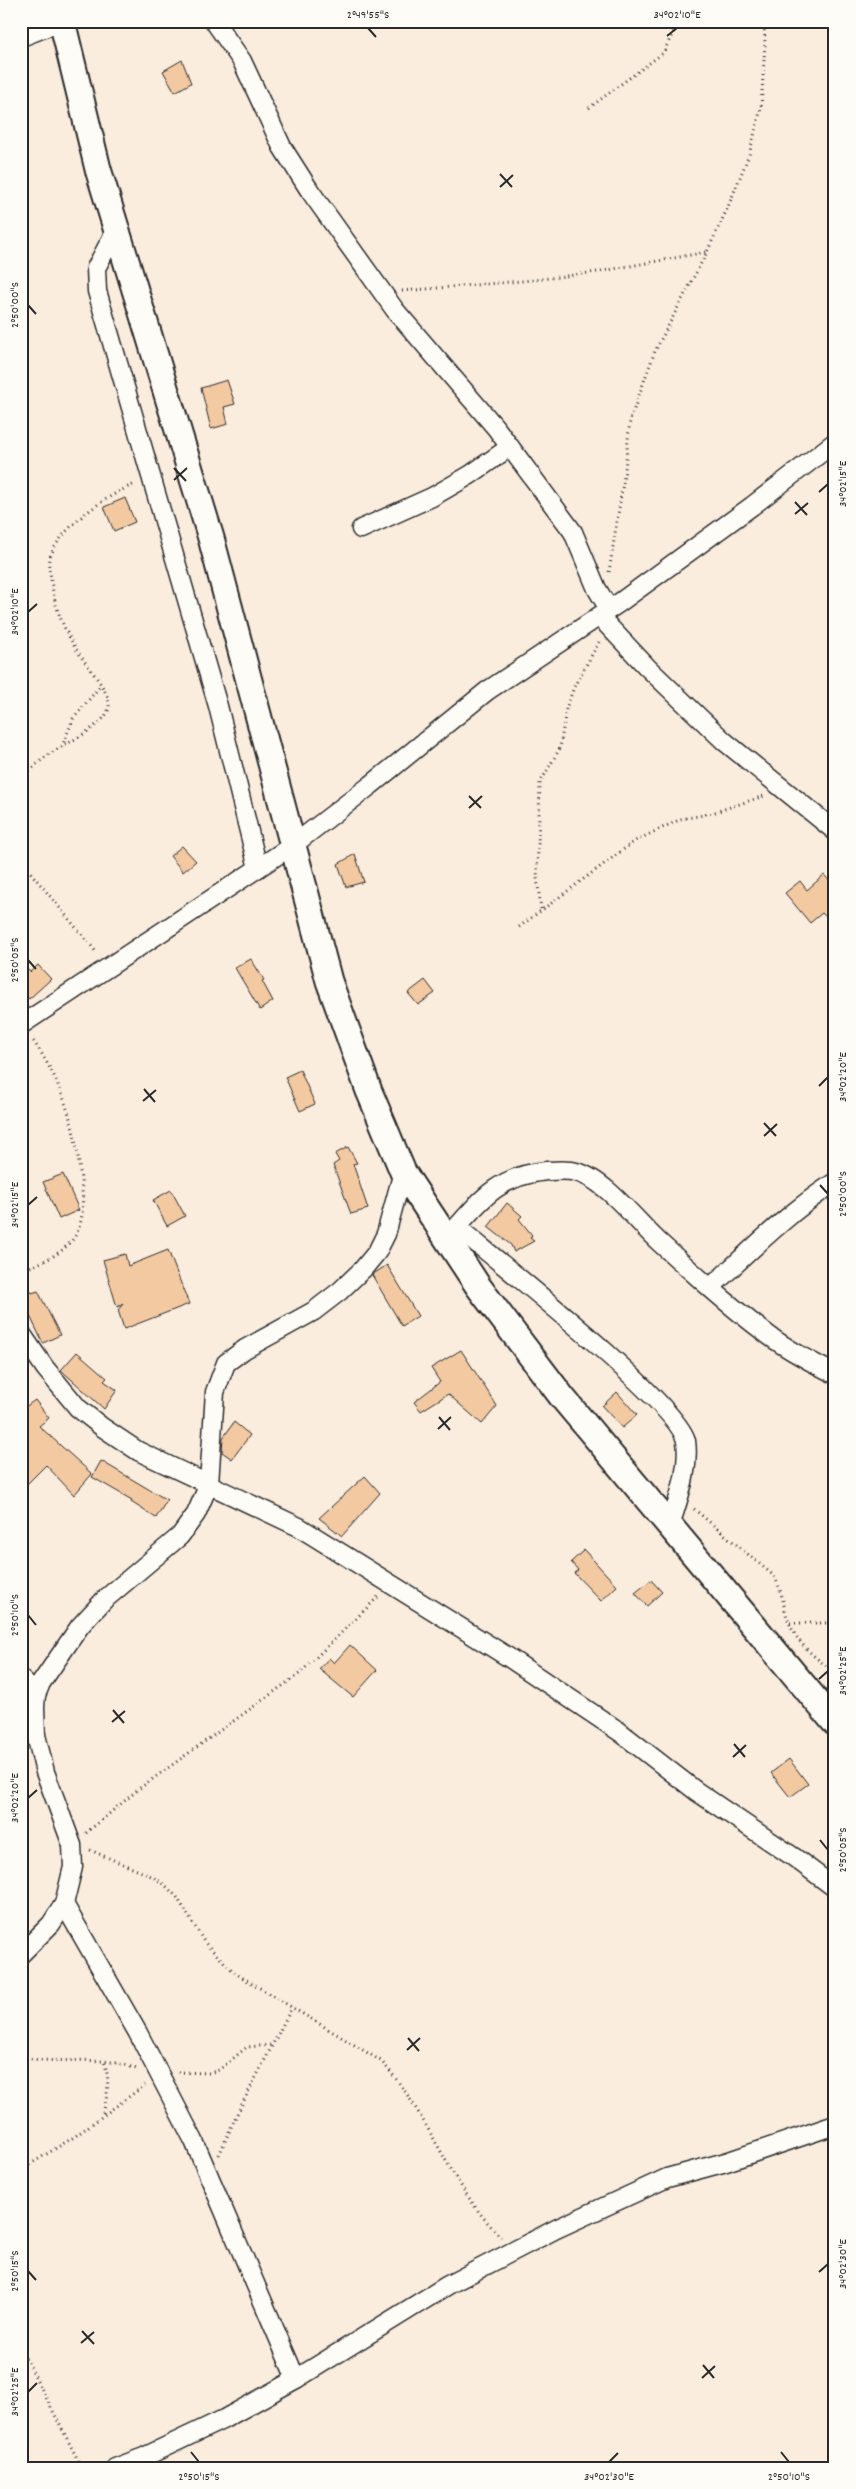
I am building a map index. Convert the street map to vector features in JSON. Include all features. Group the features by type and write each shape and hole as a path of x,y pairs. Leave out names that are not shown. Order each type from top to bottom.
{"main road":[{"path":"62,21 98,169 211,538 329,981 369,1091 403,1172 452,1233 478,1286 562,1396 835,1723"}],"street":[{"path":"21,37 62,21"},
{"path":"214,21 242,61 282,147 310,192 382,293 510,447 573,532 605,613 648,668 724,741 835,832"},
{"path":"116,230 96,268 98,291 218,706 258,868"},
{"path":"21,1025 293,845 371,785 487,691 605,613 752,506 835,442"},
{"path":"361,529 432,497 470,475 510,447"},
{"path":"670,1526 686,1472 686,1440 674,1420 631,1375 452,1233 490,1191 504,1182 532,1173 562,1170 578,1172 594,1181 623,1205 658,1241 765,1333 835,1374"},
{"path":"21,1954 51,1924 64,1904 73,1867 74,1843 45,1772 36,1735 36,1695 41,1683 80,1626 104,1600 180,1536 196,1514 210,1484 215,1392 226,1363 245,1349 314,1311 340,1292 363,1269 376,1252 386,1234 403,1172"},
{"path":"711,1287 780,1222 806,1201 835,1182"},
{"path":"21,1333 45,1368 78,1408 102,1427 138,1451 300,1527 391,1584 546,1682 613,1727 696,1791 795,1858 835,1888"},
{"path":"21,1679 36,1695"},
{"path":"64,1904 210,2176 296,2379"},
{"path":"115,2468 144,2457 206,2427 296,2379 448,2285 514,2249 667,2178 726,2162 835,2125"}],"path":[{"path":"589,108 663,53 679,21"},
{"path":"541,909 538,878 540,783 560,748 566,709 605,613 623,489 630,420 655,351 707,252 749,155 761,108 765,44 764,21"},
{"path":"382,293 543,279 597,272 707,252"},
{"path":"21,777 104,718 109,708 108,697 71,642 61,622 55,604 48,562 53,550 66,533 102,500 152,477"},
{"path":"62,747 73,719 101,685"},
{"path":"519,927 635,840 681,819 709,814 784,789"},
{"path":"21,861 109,968"},
{"path":"21,1025 56,1078 70,1112 77,1141 82,1220 74,1237 60,1251 36,1266 21,1270"},
{"path":"679,1495 774,1576 781,1589 789,1623 800,1641 817,1660 835,1672"},
{"path":"391,1584 299,1674 140,1788 74,1843 116,1863 151,1876 164,1884 177,1897 196,1930 218,1958 235,1973 381,2060 395,2076 413,2103 434,2140 484,2218 514,2249"},
{"path":"789,1623 835,1624"},
{"path":"210,2176 236,2116 292,2007"},
{"path":"21,2170 74,2137 156,2077 174,2072 209,2073 219,2070 247,2047 273,2045"},
{"path":"21,2057 47,2061 104,2060 124,2064 156,2077"},
{"path":"103,2114 109,2087 108,2072 104,2060"},
{"path":"21,2349 82,2468"}],"building":[{"path":"182,60 191,83 175,92 163,71"},
{"path":"227,380 235,404 224,407 228,424 211,429 201,388"},
{"path":"125,498 135,522 114,531 104,507"},
{"path":"182,846 196,861 183,872 170,856"},
{"path":"355,854 364,882 346,887 338,864"},
{"path":"824,875 835,886 835,912 827,918 822,913 810,923 785,893 800,881 807,890"},
{"path":"251,959 264,980 262,981 273,1001 260,1010 235,968"},
{"path":"21,963 30,972 38,965 51,979 29,999 21,990"},
{"path":"425,980 435,993 418,1005 408,993"},
{"path":"300,1070 315,1104 300,1111 285,1077"},
{"path":"348,1147 357,1163 353,1164 368,1209 351,1214 333,1165 339,1161 335,1154"},
{"path":"63,1174 79,1210 59,1219 43,1182"},
{"path":"171,1190 185,1216 167,1226 153,1200"},
{"path":"507,1203 522,1216 519,1219 532,1235 530,1238 534,1241 514,1252 511,1245 488,1227"},
{"path":"168,1250 189,1304 124,1329 118,1310 123,1304 117,1307 103,1260 125,1254 128,1266"},
{"path":"387,1265 418,1316 402,1326 372,1275"},
{"path":"21,1275 32,1293 38,1291 60,1335 43,1343 29,1314 26,1315 21,1306"},
{"path":"461,1350 497,1406 482,1424 448,1394 421,1411 414,1402 440,1382 431,1368"},
{"path":"77,1352 107,1378 104,1381 117,1390 104,1409 61,1370"},
{"path":"617,1392 637,1415 622,1428 602,1406"},
{"path":"35,1400 49,1418 39,1426 92,1474 74,1495 46,1465 21,1490 21,1410"},
{"path":"234,1422 250,1435 232,1459 222,1452 223,1438"},
{"path":"101,1461 167,1500 156,1518 131,1502 132,1500 92,1477"},
{"path":"365,1476 380,1493 342,1536 319,1518"},
{"path":"584,1550 617,1586 601,1601 574,1573 578,1570 571,1562"},
{"path":"651,1580 662,1592 647,1606 635,1593"},
{"path":"350,1645 377,1670 353,1697 319,1669 329,1658 334,1663"},
{"path":"789,1759 808,1784 790,1797 771,1773"}]}
